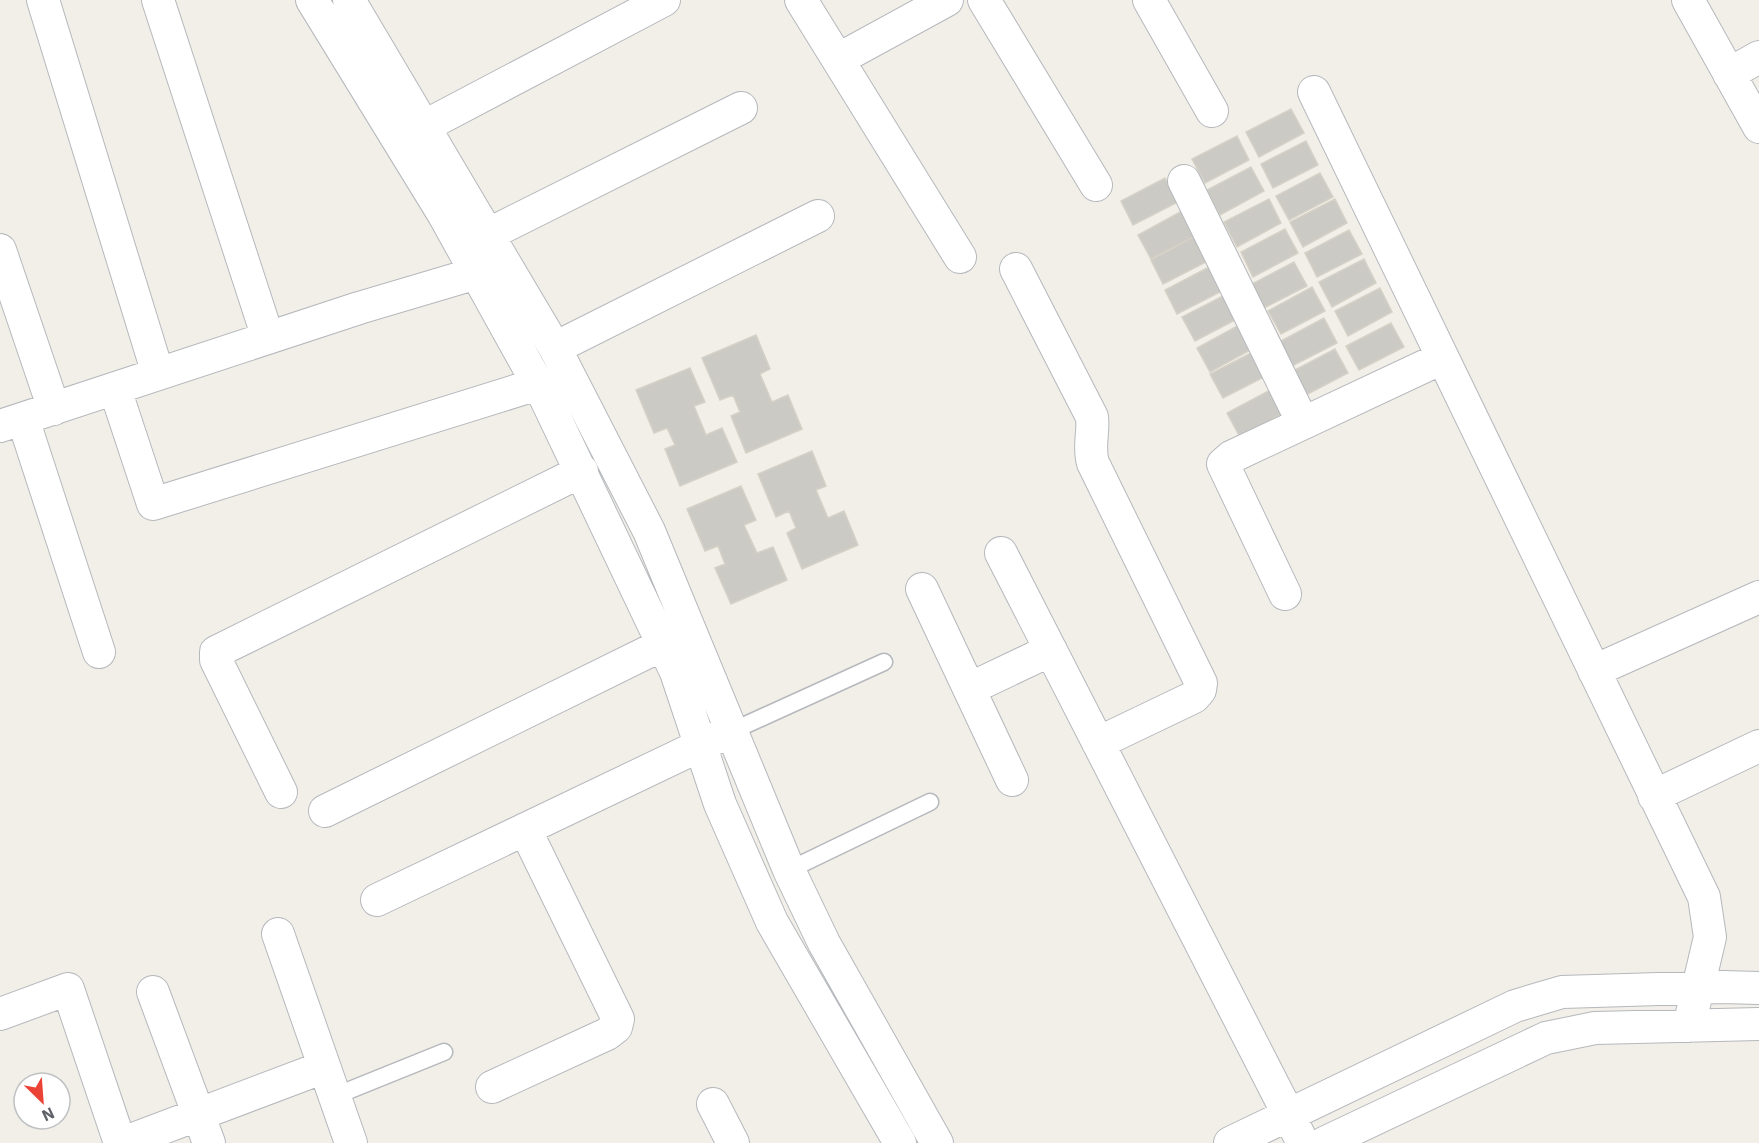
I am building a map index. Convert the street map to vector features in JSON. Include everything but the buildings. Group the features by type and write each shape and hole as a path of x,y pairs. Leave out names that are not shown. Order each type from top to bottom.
{"street":[{"path":"44,0 158,374"},
{"path":"158,0 268,338"},
{"path":"349,0 555,348 649,531 730,732 789,870 824,943 937,1143"},
{"path":"425,126 664,0"},
{"path":"801,0 839,58 960,257"},
{"path":"839,58 947,0"},
{"path":"984,0 1096,185"},
{"path":"1149,0 1212,111"},
{"path":"1688,0 1759,127"},
{"path":"318,2 444,215 538,384 664,644 676,672 720,804 772,922 900,1143"},
{"path":"1729,74 1759,57"},
{"path":"1314,92 1704,897 1710,937 1689,1026"},
{"path":"489,234 741,108"},
{"path":"1184,181 1303,423"},
{"path":"555,348 818,216"},
{"path":"0,250 54,409"},
{"path":"1016,269 1092,417 1094,430 1090,453 1093,463 1201,683 1200,690 1194,697 1098,743"},
{"path":"99,652 12,423 268,338 477,273"},
{"path":"1285,594 1223,464 1231,457 1442,358"},
{"path":"115,388 153,504 538,384"},
{"path":"281,792 216,660 216,652 582,471"},
{"path":"616,546 649,531"},
{"path":"1001,553 1303,1143"},
{"path":"922,589 1011,780"},
{"path":"1594,671 1759,597"},
{"path":"326,811 664,644"},
{"path":"969,689 1051,650"},
{"path":"377,900 730,732"},
{"path":"1654,796 1759,746"},
{"path":"492,1087 607,1034 616,1027 618,1019 525,829"},
{"path":"278,934 351,1143"},
{"path":"1230,1143 1515,1006 1562,992 1700,987 1759,988"},
{"path":"0,1014 68,989 121,1143 204,1129 324,1067"},
{"path":"153,992 204,1129"},
{"path":"1324,1143 1546,1038 1595,1028 1759,1024"},
{"path":"1430,1047 1447,1085"},
{"path":"713,1104 733,1143"}],"lane":[{"path":"730,732 884,662"},
{"path":"789,870 930,802"},
{"path":"335,1096 444,1052"}]}
